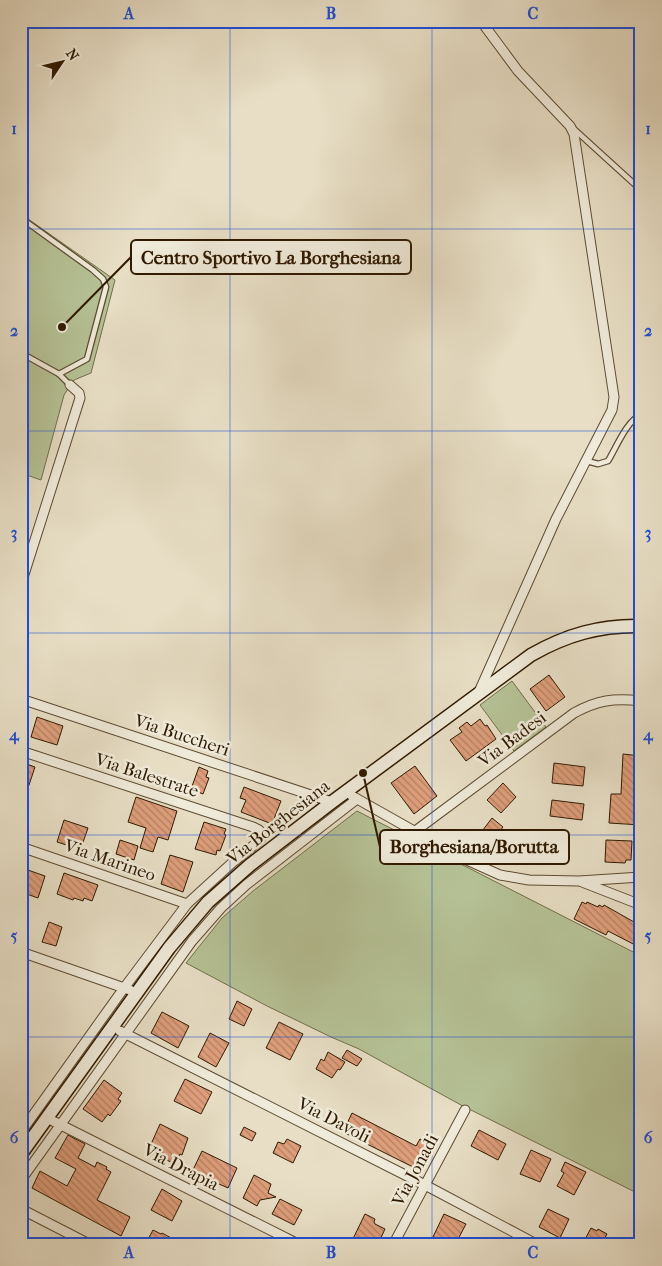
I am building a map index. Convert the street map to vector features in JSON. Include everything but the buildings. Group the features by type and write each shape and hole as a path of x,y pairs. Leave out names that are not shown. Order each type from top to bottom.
{"street":[{"path":"478,694 556,519 612,410 614,397 576,142 570,126 525,80 481,21"},
{"path":"21,584 80,398 79,393 70,385"},
{"name":"Via Borghesiana","path":"21,1154 181,933 218,891 345,792 525,659 562,639 601,628 641,626"},
{"name":"Via Buccheri","path":"21,699 332,802"},
{"name":"Via Badesi","path":"414,832 574,713 603,701 619,699 641,700"},
{"name":"Via Balestrate","path":"21,751 253,827 262,833"},
{"path":"345,792 469,862 500,875 529,880 579,881 641,877"},
{"name":"Via Borghesiana","path":"21,1180 192,941 221,908 246,885 357,799"},
{"name":"Via Borghesiana","path":"21,1132 124,988 188,904 259,841 262,833"},
{"name":"Via Marineo","path":"21,848 188,904"},
{"path":"579,881 641,905"},
{"path":"181,933 192,941"},
{"path":"21,952 138,993"},
{"name":"Via Davoli","path":"113,1028 425,1185 538,1245"},
{"name":"Via Jonadi","path":"393,1245 465,1110"},
{"name":"Via Drapia","path":"48,1118 300,1245"},
{"path":"21,1209 91,1245"}],"lane":[{"path":"570,126 641,190"},
{"path":"21,218 93,270 102,279 106,288 86,359 59,374"},
{"path":"21,353 59,374 70,385"},
{"path":"586,460 598,464 608,461 632,420 641,415"}],"green space":[{"path":"21,214 115,280 91,373 74,380 64,395 41,480 21,473"},
{"path":"512,681 546,727 514,751 480,705"},
{"path":"357,811 641,956 641,1195 461,1105 359,1049 267,1006 186,963 222,918 253,891"}],"place":[{"name":"Centro Sportivo La Borghesiana","path":"62,327"},
{"name":"Borghesiana/Borutta","path":"363,773"}]}
